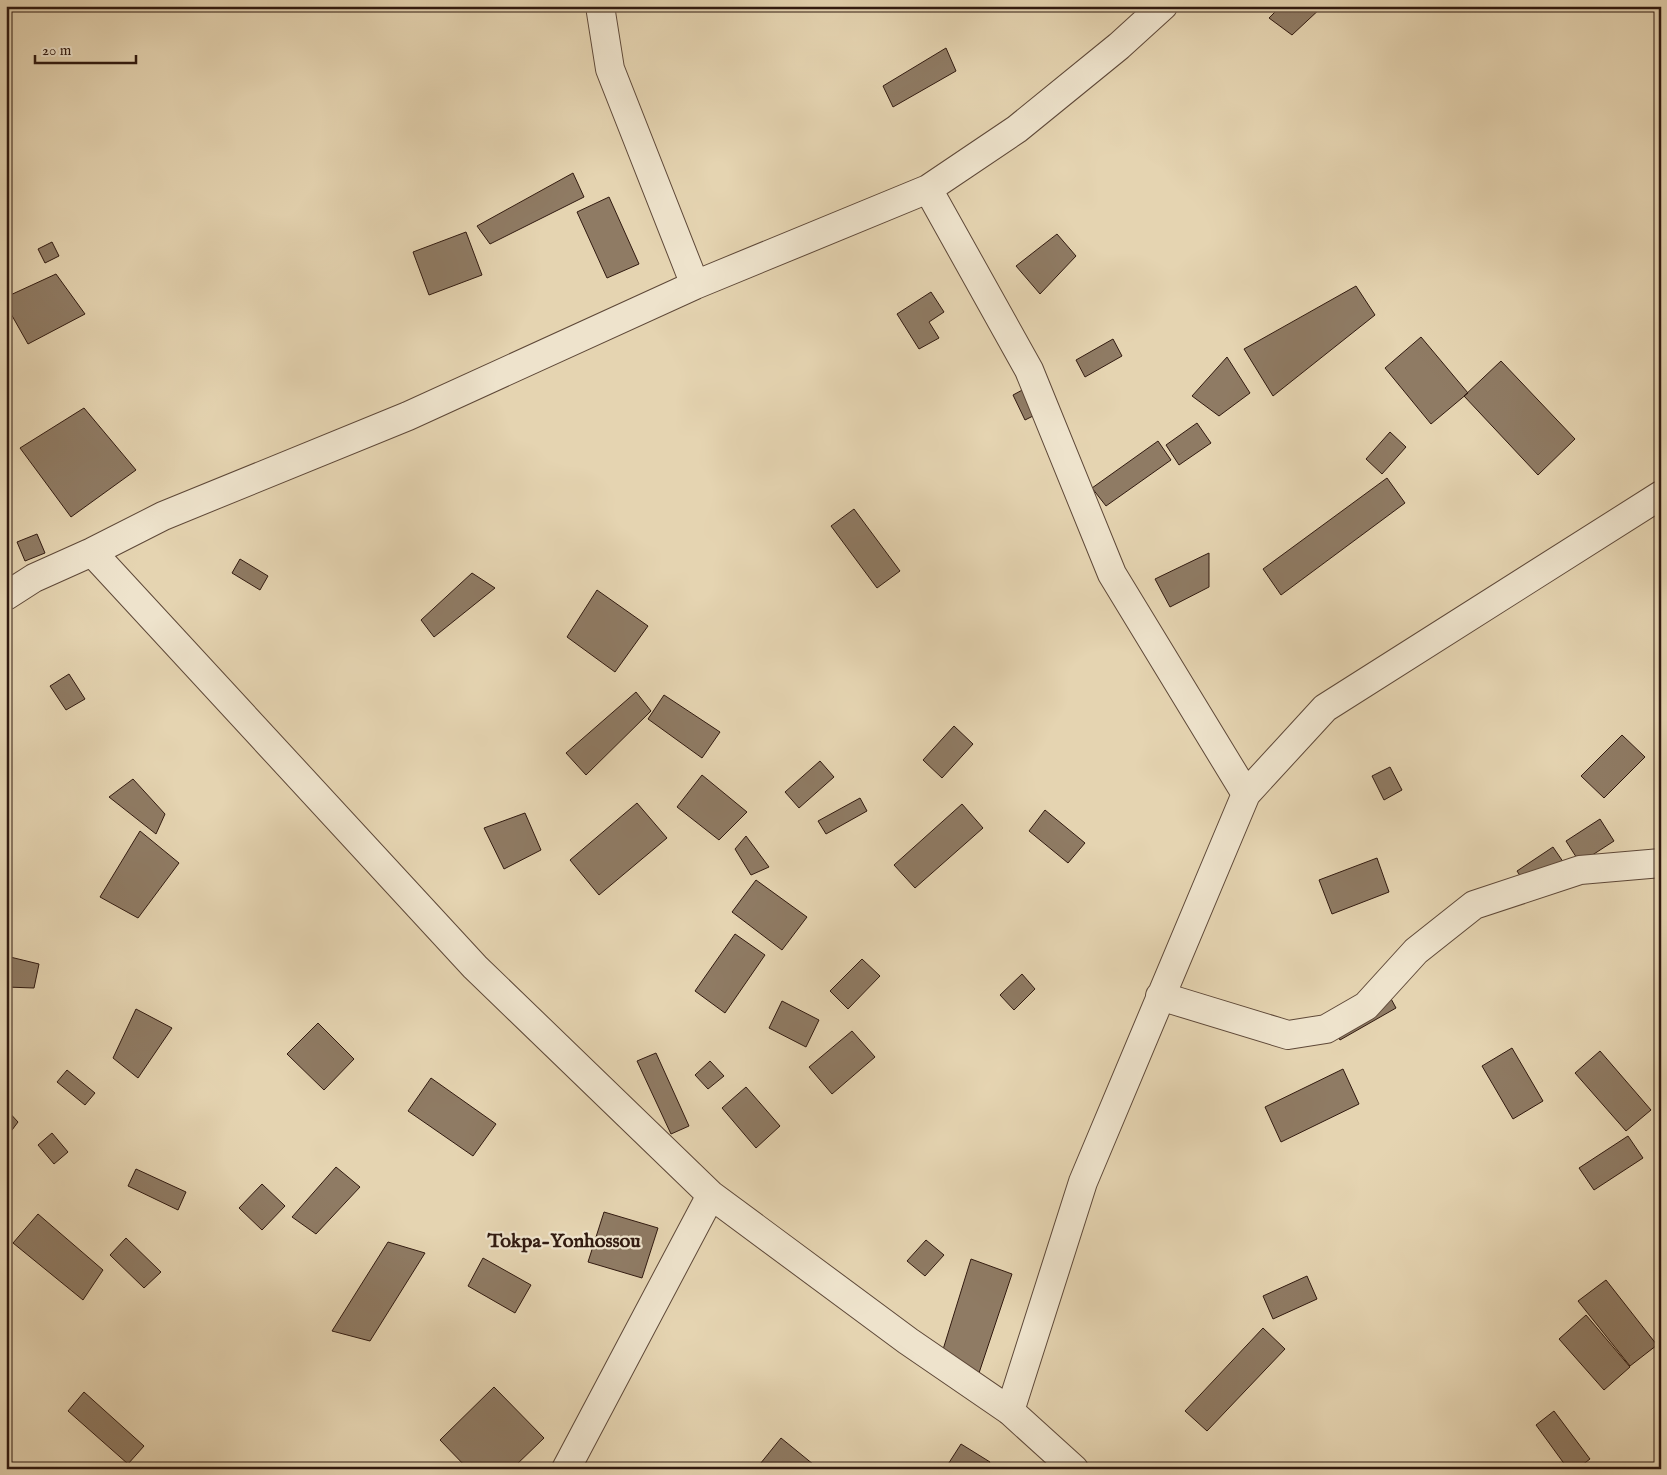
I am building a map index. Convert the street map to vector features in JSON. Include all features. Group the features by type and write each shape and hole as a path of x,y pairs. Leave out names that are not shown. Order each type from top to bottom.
{"street":[{"path":"600,6 610,69 695,285"},
{"path":"6,596 34,578 92,552 163,516 408,416 695,285 928,189 1017,129 1119,46 1163,6"},
{"path":"928,189 1029,370 1112,574 1246,794"},
{"path":"1010,1411 1083,1182 1246,794 1325,708 1661,495"},
{"path":"92,552 475,967 711,1195 908,1341 1010,1411 1074,1469"},
{"path":"1160,996 1288,1035 1326,1029 1366,1006 1416,951 1474,905 1580,870 1661,863"},
{"path":"566,1469 711,1195"}],"building":[{"path":"1281,6 1323,6 1292,35 1269,18"},
{"path":"946,48 956,71 893,107 883,86"},
{"path":"573,173 584,197 490,244 477,226"},
{"path":"609,197 639,264 607,278 577,212"},
{"path":"466,232 482,275 429,295 413,252"},
{"path":"1057,234 1076,256 1040,294 1016,266"},
{"path":"52,242 59,256 45,263 38,249"},
{"path":"56,274 85,314 28,344 6,305 6,297"},
{"path":"1356,286 1375,315 1273,396 1244,349"},
{"path":"931,292 944,312 929,322 939,338 919,349 897,314"},
{"path":"1421,337 1468,393 1431,424 1385,368"},
{"path":"1113,339 1122,356 1085,377 1076,360"},
{"path":"1227,357 1250,393 1219,416 1192,396"},
{"path":"1501,361 1575,439 1538,475 1464,396"},
{"path":"1028,387 1041,412 1025,420 1013,395"},
{"path":"84,408 136,470 71,517 20,448"},
{"path":"1197,423 1211,443 1179,465 1166,445"},
{"path":"1390,432 1406,447 1382,474 1366,459"},
{"path":"1158,441 1171,460 1106,506 1092,488"},
{"path":"1387,478 1405,503 1281,595 1263,569"},
{"path":"854,509 900,571 877,588 831,526"},
{"path":"37,534 45,553 25,561 17,542"},
{"path":"1209,553 1209,587 1170,607 1155,579"},
{"path":"240,559 268,576 260,590 232,573"},
{"path":"472,573 495,588 434,637 421,620"},
{"path":"597,590 648,626 615,672 567,637"},
{"path":"69,674 85,699 66,710 50,686"},
{"path":"636,692 651,711 586,775 566,753"},
{"path":"664,695 720,732 702,758 648,719"},
{"path":"954,726 973,744 942,778 923,760"},
{"path":"1622,735 1645,757 1604,798 1581,776"},
{"path":"820,761 834,777 799,808 785,792"},
{"path":"1390,767 1402,790 1384,800 1372,776"},
{"path":"702,775 747,812 719,840 677,807"},
{"path":"133,779 165,814 156,834 109,797"},
{"path":"860,798 867,811 826,834 818,821"},
{"path":"637,803 667,838 599,895 570,860"},
{"path":"962,804 983,828 915,888 894,865"},
{"path":"1045,810 1085,843 1068,863 1029,831"},
{"path":"525,813 541,850 504,869 484,828"},
{"path":"1600,819 1614,841 1580,863 1566,841"},
{"path":"140,831 179,863 138,918 100,897"},
{"path":"746,836 769,867 751,875 735,849"},
{"path":"1553,847 1568,869 1532,894 1517,871"},
{"path":"1377,858 1389,892 1332,914 1319,880"},
{"path":"756,880 807,917 782,950 732,912"},
{"path":"735,934 765,955 725,1013 695,991"},
{"path":"6,956 39,964 34,988 6,987"},
{"path":"862,959 880,976 848,1009 830,991"},
{"path":"1022,974 1035,989 1014,1010 1000,995"},
{"path":"1383,984 1396,1008 1340,1040 1327,1017"},
{"path":"782,1001 819,1020 806,1047 769,1028"},
{"path":"136,1009 172,1028 138,1078 113,1058"},
{"path":"318,1023 354,1059 324,1090 287,1054"},
{"path":"852,1031 875,1057 832,1094 809,1067"},
{"path":"1512,1048 1543,1101 1513,1119 1482,1066"},
{"path":"1600,1051 1651,1110 1626,1131 1575,1073"},
{"path":"656,1053 689,1126 671,1134 637,1061"},
{"path":"710,1061 724,1076 708,1089 695,1075"},
{"path":"1343,1069 1359,1104 1281,1142 1265,1107"},
{"path":"67,1070 95,1093 85,1105 57,1082"},
{"path":"431,1078 496,1124 473,1156 408,1111"},
{"path":"746,1087 780,1126 756,1148 722,1108"},
{"path":"6,1109 18,1122 6,1138"},
{"path":"52,1133 68,1152 54,1164 38,1145"},
{"path":"1628,1136 1643,1158 1594,1190 1579,1168"},
{"path":"336,1167 360,1187 316,1234 292,1217"},
{"path":"136,1169 186,1192 178,1210 128,1186"},
{"path":"262,1184 285,1206 262,1230 239,1208"},
{"path":"604,1212 658,1228 642,1278 588,1262"},
{"path":"38,1214 103,1270 83,1300 13,1243"},
{"path":"126,1238 161,1272 144,1288 110,1255"},
{"path":"926,1240 944,1255 925,1276 907,1261"},
{"path":"388,1242 425,1253 370,1341 332,1331"},
{"path":"483,1258 531,1285 515,1313 468,1286"},
{"path":"971,1259 1012,1274 977,1379 941,1356"},
{"path":"1307,1276 1317,1299 1273,1319 1263,1296"},
{"path":"1606,1280 1657,1345 1630,1366 1578,1301"},
{"path":"1586,1315 1630,1367 1604,1390 1559,1339"},
{"path":"1263,1328 1285,1349 1207,1431 1185,1411"},
{"path":"494,1387 544,1438 512,1469 468,1469 440,1440"},
{"path":"84,1392 144,1446 128,1464 68,1411"},
{"path":"1554,1411 1590,1459 1577,1469 1568,1469 1536,1425"},
{"path":"781,1438 819,1469 756,1469"},
{"path":"961,1444 990,1462 986,1469 945,1469"}],"district":[{"name":"Tokpa-Yonhossou","path":"564,1241"}]}
